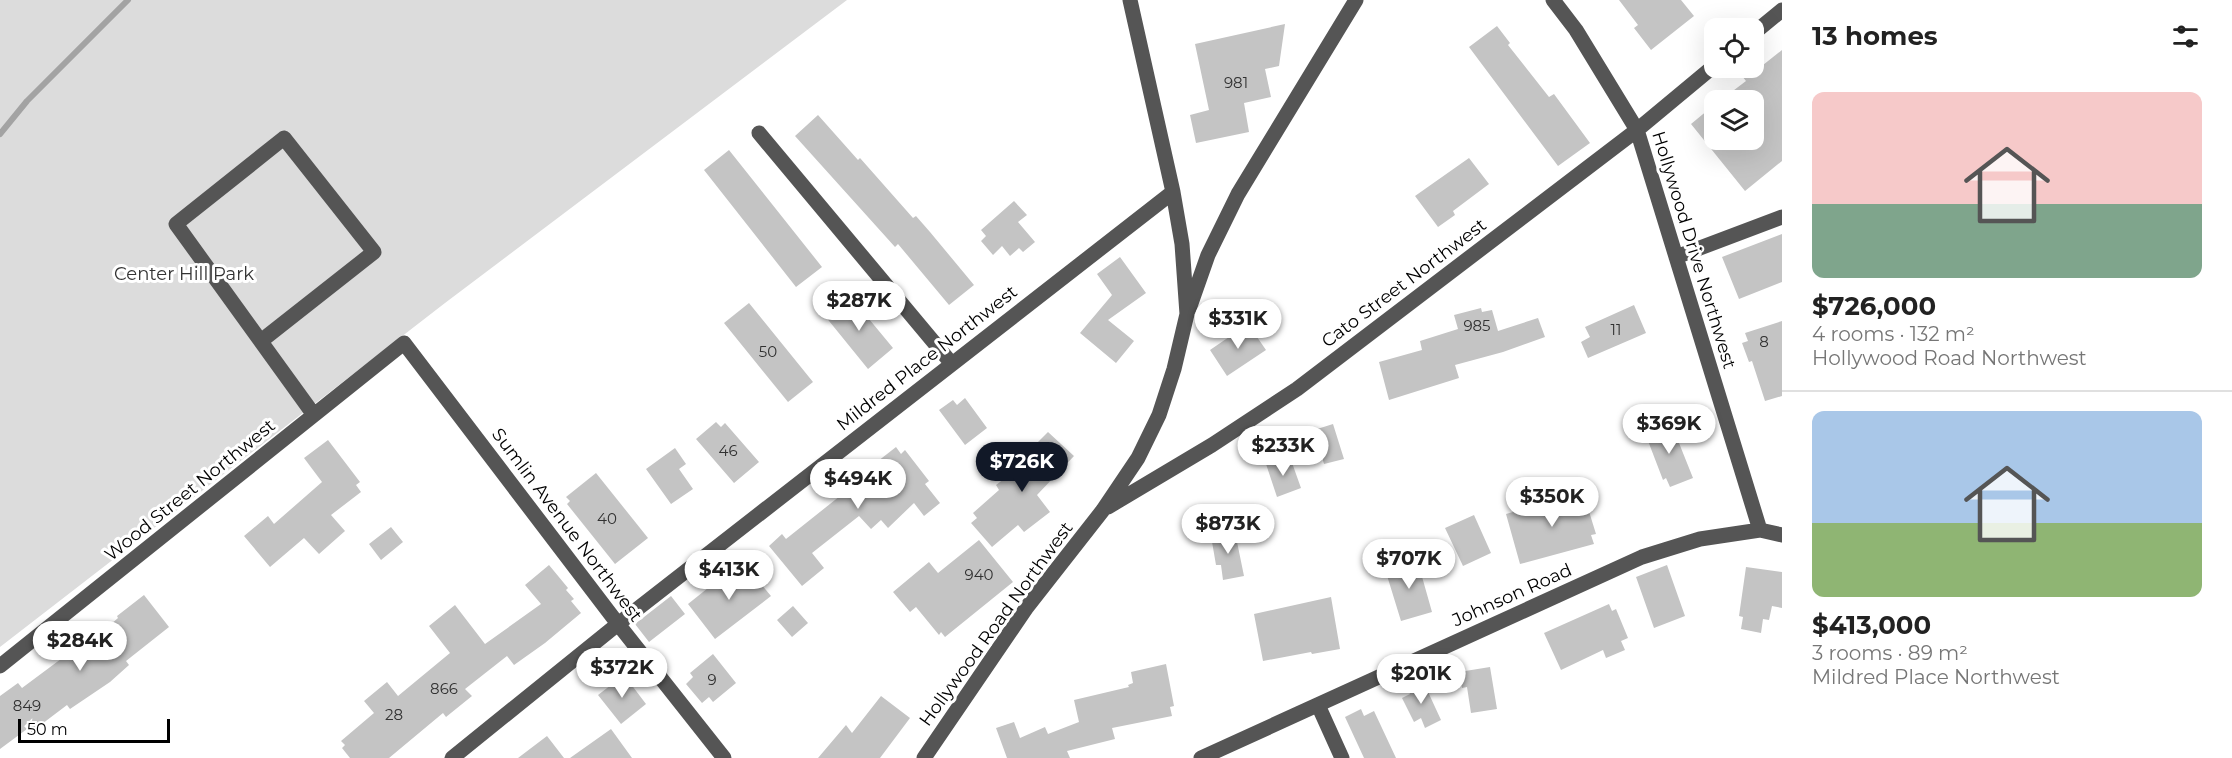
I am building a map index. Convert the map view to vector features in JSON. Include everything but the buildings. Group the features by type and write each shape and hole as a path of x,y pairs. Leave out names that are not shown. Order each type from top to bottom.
{"street":[{"name":"Hollywood Road Northwest","path":"924,758 1027,607 1102,510 1138,458 1159,415 1174,369 1187,314 1182,244 1173,192 1130,0"},
{"path":"1187,314 1208,255 1238,194 1356,0"},
{"name":"Hollywood Drive Northwest","path":"1553,0 1576,30 1637,130 1760,530"},
{"path":"1764,25 1782,10"},
{"name":"Cato Street Northwest","path":"1102,510 1212,446 1297,389 1637,130 1704,74"},
{"path":"759,133 952,364"},
{"path":"261,341 374,252 284,138 176,224 314,415"},
{"name":"Mildred Place Northwest","path":"452,758 618,624 1173,192"},
{"path":"1676,257 1782,217"},
{"name":"Wood Street Northwest","path":"0,666 404,344"},
{"name":"Sumlin Avenue Northwest","path":"404,344 618,624 724,758"},
{"name":"Johnson Road","path":"1201,758 1642,557 1700,539 1760,530 1782,535"},
{"path":"1318,705 1342,758"}],"green space":[{"name":"Center Hill Park","path":"0,0 847,0 445,303 0,647"}],"waterway":[{"path":"0,134 27,101 128,0"}]}
